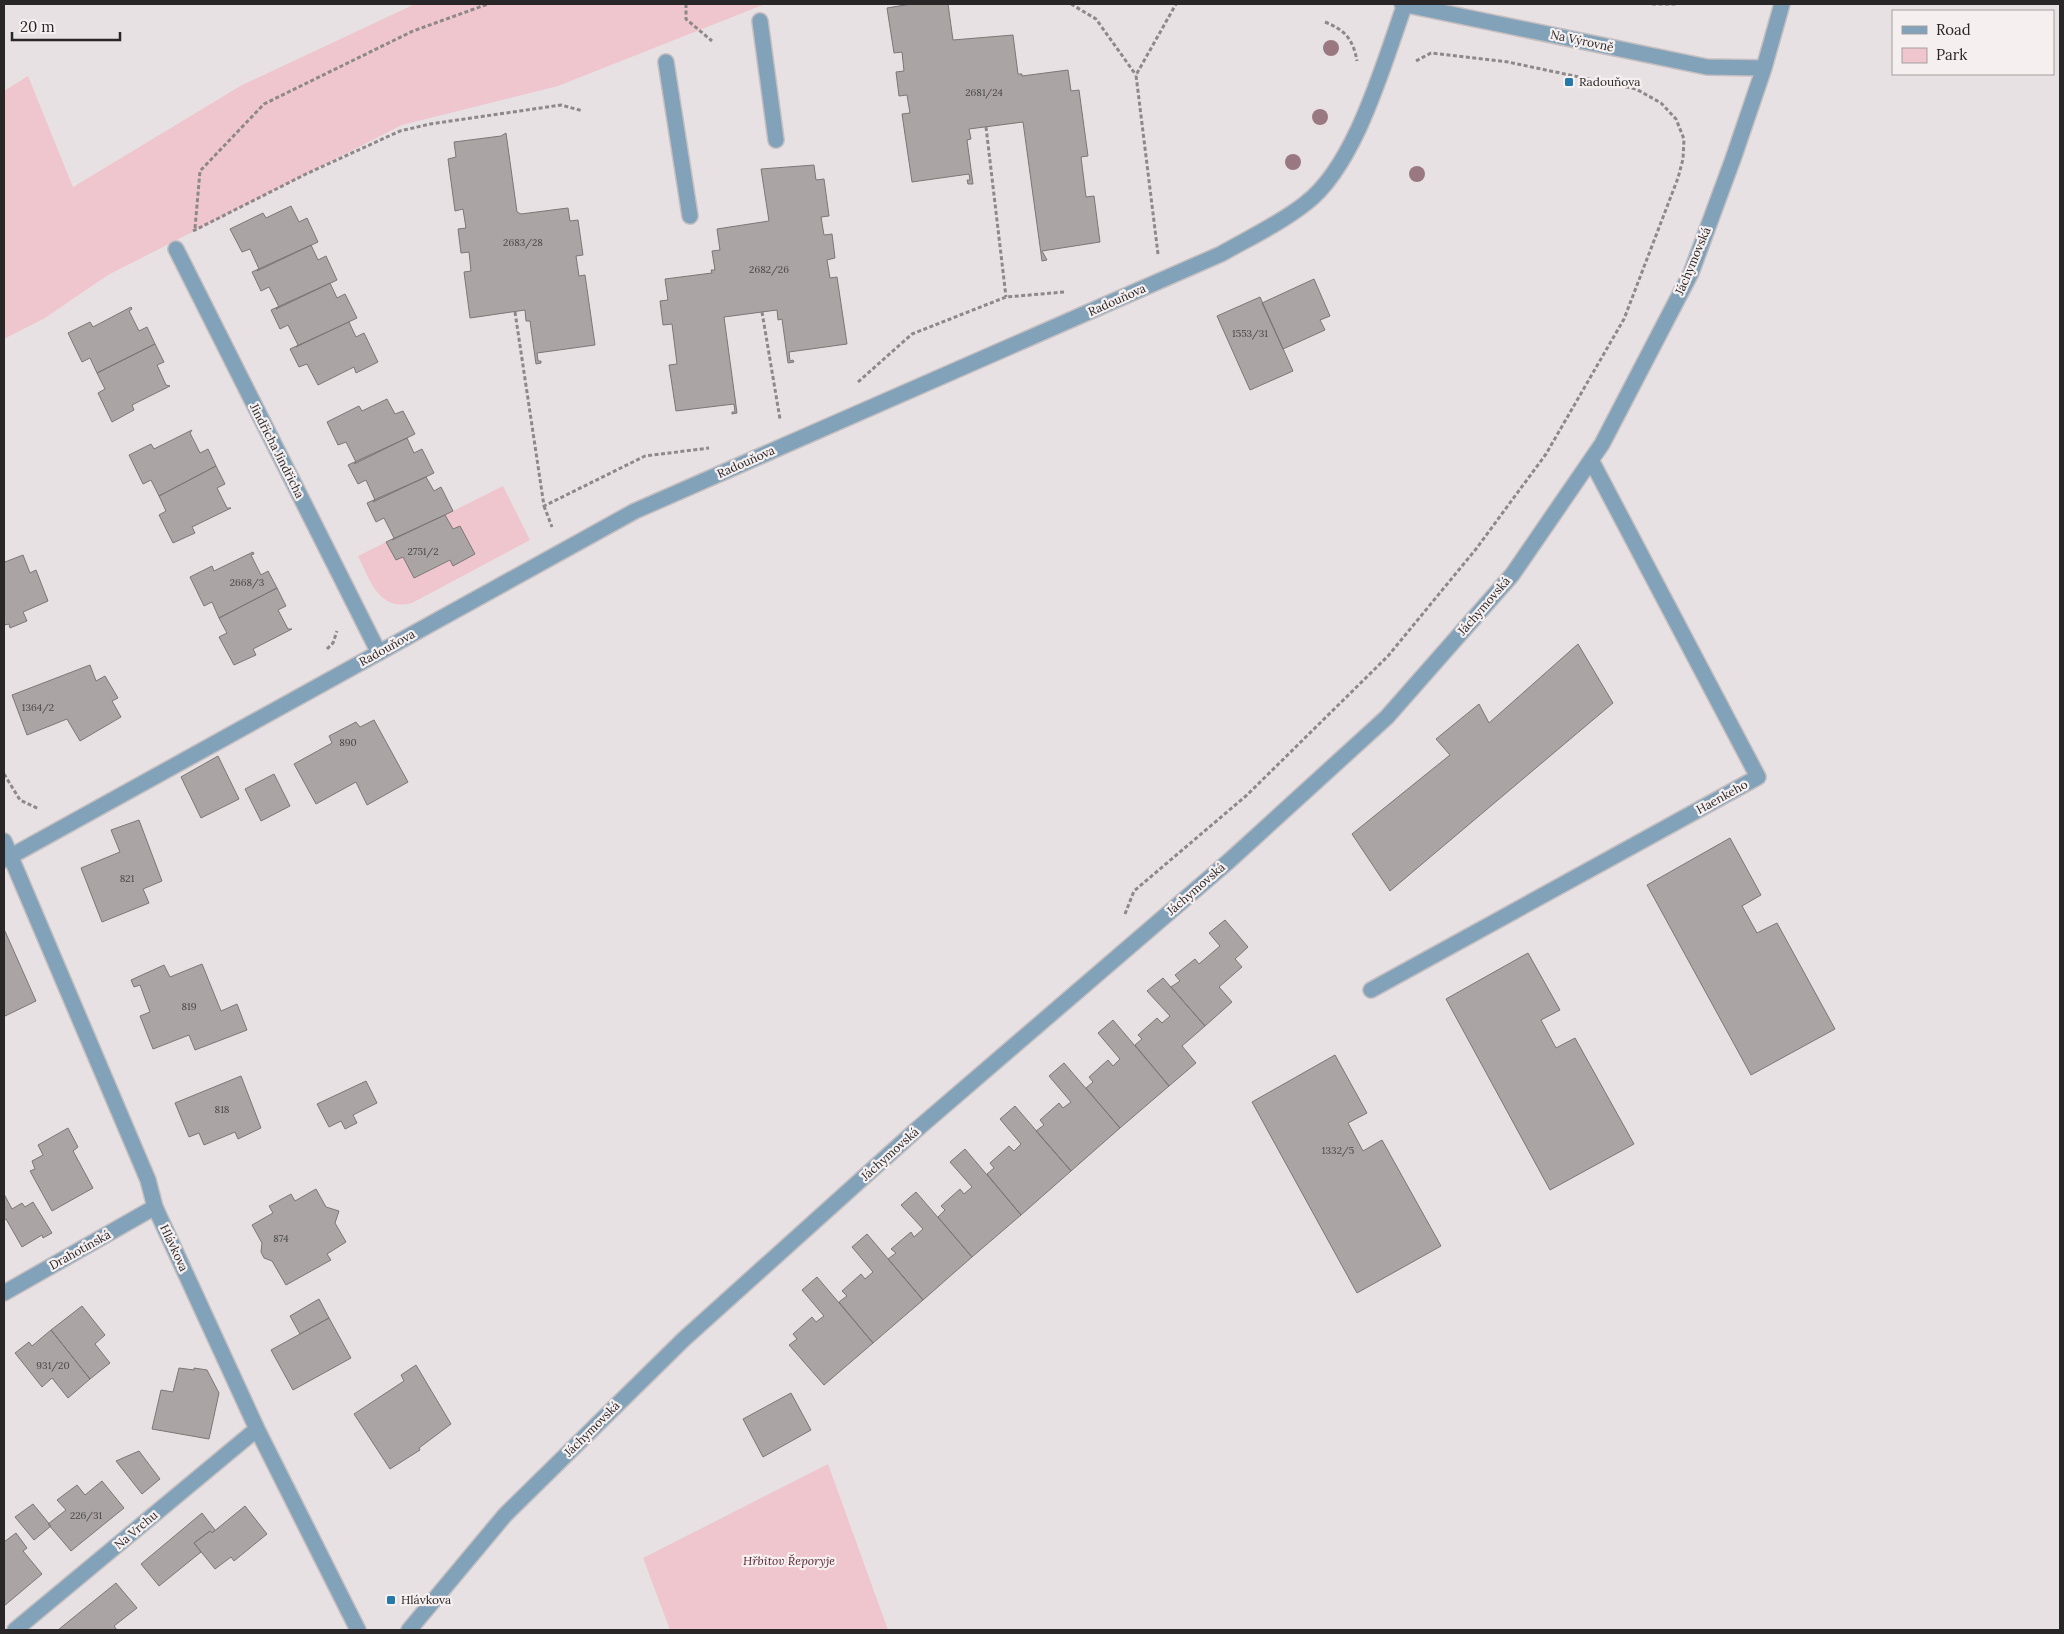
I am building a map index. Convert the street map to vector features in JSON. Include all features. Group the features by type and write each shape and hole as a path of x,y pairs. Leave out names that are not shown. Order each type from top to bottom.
{"street":[{"name":"Na Výrovně","path":"1404,4 1707,67 1764,68"},
{"name":"Radouňova","path":"7,858 635,511 1221,254 1307,203 1340,166 1375,89 1404,4"},
{"name":"Jáchymovská","path":"409,1630 505,1515 684,1339 915,1131 1229,861 1387,717 1512,574 1602,444 1691,273 1734,159 1764,68 1782,4"},
{"path":"760,21 776,140"},
{"path":"666,62 690,216"},
{"name":"Jindřicha Jindřicha","path":"176,249 379,653"},
{"name":"Haenkeho","path":"1371,990 1758,777 1591,460"},
{"name":"Hlávkova","path":"4,841 7,858 148,1180 156,1207 257,1429 358,1630"},
{"name":"Drahotínská","path":"4,1292 156,1207"},
{"name":"Na Vrchu","path":"15,1630 257,1429"}],"path":[{"path":"195,229 200,170 264,104 413,31 488,4"},
{"path":"686,4 686,19 712,42"},
{"path":"1071,4 1096,19 1136,75 1158,256 1168,252"},
{"path":"1136,75 1176,4"},
{"path":"1652,4 1676,4"},
{"path":"1325,22 1339,28 1354,45 1357,64"},
{"path":"1124,917 1134,891 1247,795 1388,656 1476,549 1546,454 1624,319 1678,178 1683,159 1684,139 1676,119 1661,103 1636,89 1508,62 1431,53 1406,66"},
{"path":"176,249 195,229 400,130 562,105 583,111"},
{"path":"986,127 1006,297"},
{"path":"854,386 912,334 1006,297 1070,292"},
{"path":"515,312 544,506 645,456 712,448"},
{"path":"762,312 781,426"},
{"path":"4,774 20,800"}],"green space":[{"path":"415,4 765,4 558,86 402,125 108,275 45,318 4,339 4,91 28,76 73,187 242,85"},
{"path":"503,486 530,540 412,603 401,605 391,603 377,592 358,556 386,542 396,560 403,557 414,578 450,560 453,565 474,554 460,526 453,529 445,515"},
{"name":"Hřbitov Řeporyje","path":"828,1464 888,1630 670,1630 643,1558"}],"building":[{"path":"911,4 948,4 953,40 1013,35 1018,74 1022,74 1022,76 1068,70 1071,91 1079,90 1088,156 1081,157 1086,197 1094,196 1100,242 1042,251 1047,260 1042,261 1023,122 969,129 971,139 967,140 973,184 968,184 967,180 970,180 969,174 912,182 902,114 910,113 907,95 899,96 896,72 904,71 902,52 894,53 887,8"},
{"path":"506,133 517,212 521,214 568,208 570,221 578,220 583,255 576,256 579,276 585,275 595,345 537,353 538,361 541,361 541,363 536,364 530,321 526,321 525,310 470,318 464,272 471,271 469,252 461,253 458,229 466,228 463,209 455,211 448,159 456,157 454,142 501,136"},
{"path":"814,165 816,180 824,179 829,216 821,217 824,235 832,234 835,258 827,260 830,278 837,277 847,344 789,352 790,361 793,360 794,362 788,363 782,319 778,320 777,310 724,317 737,413 732,414 732,412 735,412 734,404 676,411 669,365 677,364 672,324 663,325 660,301 668,300 665,279 712,273 711,270 715,270 712,251 720,250 717,229 769,221 761,169"},
{"path":"291,206 299,222 307,218 318,242 257,271 259,269 250,249 242,252 230,229 263,213 266,218"},
{"path":"311,245 318,260 326,256 337,280 276,309 279,307 269,287 261,291 252,272"},
{"path":"1314,279 1330,316 1320,320 1325,330 1283,349 1262,303"},
{"path":"330,283 337,298 345,294 357,318 296,347 298,345 288,325 280,329 271,310"},
{"path":"1260,297 1293,371 1250,390 1217,316"},
{"path":"131,307 132,309 129,311 139,331 147,327 155,344 97,373 90,358 82,362 68,333 90,322 93,327"},
{"path":"349,322 356,337 364,333 378,362 356,373 354,367 318,385 307,364 299,367 290,349"},
{"path":"155,344 164,362 157,365 166,385 170,386 132,405 134,410 112,422 98,393 105,389 97,373"},
{"path":"387,399 395,414 403,411 415,434 354,464 356,462 346,442 338,445 327,422 359,406 362,411"},
{"path":"192,430 190,433 200,453 208,449 216,466 159,496 151,480 143,484 129,455 151,444 154,449"},
{"path":"407,438 414,453 422,449 434,473 373,502 375,500 366,480 358,484 348,465"},
{"path":"216,466 225,484 217,488 227,508 231,508 192,527 195,533 173,543 159,515 166,511 159,496"},
{"path":"426,477 434,491 441,487 453,511 392,540 394,538 384,518 376,522 367,503"},
{"path":"445,515 453,529 460,526 475,554 453,566 450,560 414,578 403,557 396,560 386,542"},
{"path":"253,552 254,554 251,555 261,575 268,571 277,588 219,618 212,602 204,606 190,577 212,566 214,571"},
{"path":"23,555 30,573 36,570 48,601 23,612 27,621 10,628 9,624 4,625 4,560 5,562"},
{"path":"277,588 286,606 278,610 288,629 292,629 253,649 256,655 234,665 219,637 227,633 219,618"},
{"path":"1578,644 1613,703 1390,891 1352,834 1450,755 1436,739 1479,704 1489,723"},
{"path":"90,665 96,681 105,676 118,698 112,701 121,717 80,741 67,719 27,735 12,695"},
{"path":"374,720 408,782 367,805 356,782 316,804 294,764 332,743 329,736 356,722 360,727"},
{"path":"218,756 239,799 201,818 181,777"},
{"path":"274,774 290,806 261,821 245,789"},
{"path":"139,820 162,881 143,889 149,903 102,922 81,868 120,852 111,830"},
{"path":"1730,838 1761,895 1742,906 1757,933 1777,923 1835,1029 1751,1075 1647,885"},
{"path":"1225,920 1248,947 1235,959 1242,967 1219,987 1232,1002 1205,1026 1171,987 1180,981 1175,975 1195,959 1199,964 1220,946 1209,933"},
{"path":"4,929 36,1001 5,1016 4,1014"},
{"path":"1528,953 1560,1010 1541,1020 1556,1048 1575,1038 1634,1144 1550,1190 1446,999"},
{"path":"202,964 221,1011 237,1004 247,1030 195,1050 189,1035 153,1049 140,1016 150,1012 140,985 134,987 131,980 164,965 170,977"},
{"path":"1163,978 1205,1026 1182,1046 1196,1063 1169,1086 1135,1045 1142,1039 1138,1035 1157,1018 1162,1023 1170,1016 1147,991"},
{"path":"1113,1020 1169,1086 1120,1128 1086,1088 1093,1082 1089,1077 1108,1060 1113,1066 1120,1059 1098,1033"},
{"path":"1335,1055 1367,1113 1348,1123 1363,1151 1382,1140 1441,1246 1357,1293 1252,1102"},
{"path":"1064,1063 1120,1128 1071,1171 1036,1131 1044,1125 1040,1120 1059,1103 1063,1108 1071,1102 1049,1076"},
{"path":"241,1076 261,1128 238,1139 235,1132 204,1145 199,1133 189,1137 175,1103"},
{"path":"366,1081 377,1103 353,1115 357,1123 345,1129 341,1121 329,1127 317,1104"},
{"path":"1015,1106 1071,1171 1021,1215 987,1174 994,1168 990,1163 1009,1146 1014,1151 1021,1144 1000,1119"},
{"path":"68,1128 78,1147 73,1151 93,1188 52,1211 30,1171 35,1169 32,1161 43,1155 38,1145"},
{"path":"965,1149 1021,1215 972,1257 938,1217 945,1210 941,1206 960,1189 964,1194 972,1187 950,1162"},
{"path":"316,1189 326,1207 339,1211 335,1223 346,1242 327,1254 331,1260 286,1285 272,1261 264,1258 261,1252 262,1243 252,1225 273,1213 269,1206 291,1194 295,1201"},
{"path":"916,1192 972,1257 923,1300 888,1259 896,1253 891,1249 911,1232 914,1237 923,1229 901,1205"},
{"path":"4,1194 12,1209 22,1203 25,1207 33,1202 52,1233 43,1238 42,1235 22,1247 6,1219 4,1220"},
{"path":"867,1234 923,1300 873,1343 839,1302 847,1296 842,1291 861,1274 865,1279 873,1272 852,1247"},
{"path":"817,1277 873,1343 824,1385 789,1345 797,1339 793,1334 812,1317 816,1322 824,1316 802,1290"},
{"path":"319,1299 329,1318 300,1334 290,1316"},
{"path":"82,1306 105,1335 95,1344 110,1363 90,1379 51,1330"},
{"path":"329,1318 351,1358 293,1390 271,1350"},
{"path":"51,1330 90,1379 68,1398 52,1378 42,1387 15,1353 29,1342 32,1346"},
{"path":"416,1365 451,1424 419,1448 420,1450 390,1469 354,1414 404,1381 401,1375"},
{"path":"179,1368 207,1370 219,1393 209,1439 152,1429 161,1390 173,1392"},
{"path":"791,1393 811,1430 763,1457 743,1419"},
{"path":"139,1451 160,1479 142,1494 116,1461"},
{"path":"102,1481 124,1508 71,1551 48,1524 66,1510 57,1500 77,1485 85,1495"},
{"path":"33,1504 51,1526 34,1540 15,1517"},
{"path":"245,1506 267,1534 234,1561 231,1557 215,1569 194,1543 210,1531 212,1533"},
{"path":"202,1513 215,1530 212,1533 210,1531 194,1543 201,1552 159,1586 141,1564"},
{"path":"16,1533 27,1548 23,1551 42,1574 4,1606 4,1542"},
{"path":"116,1583 137,1608 114,1626 117,1630 58,1630"}],"place":[{"name":"Radouňova","path":"1569,82"},
{"name":"Hlávkova","path":"391,1600"}]}
